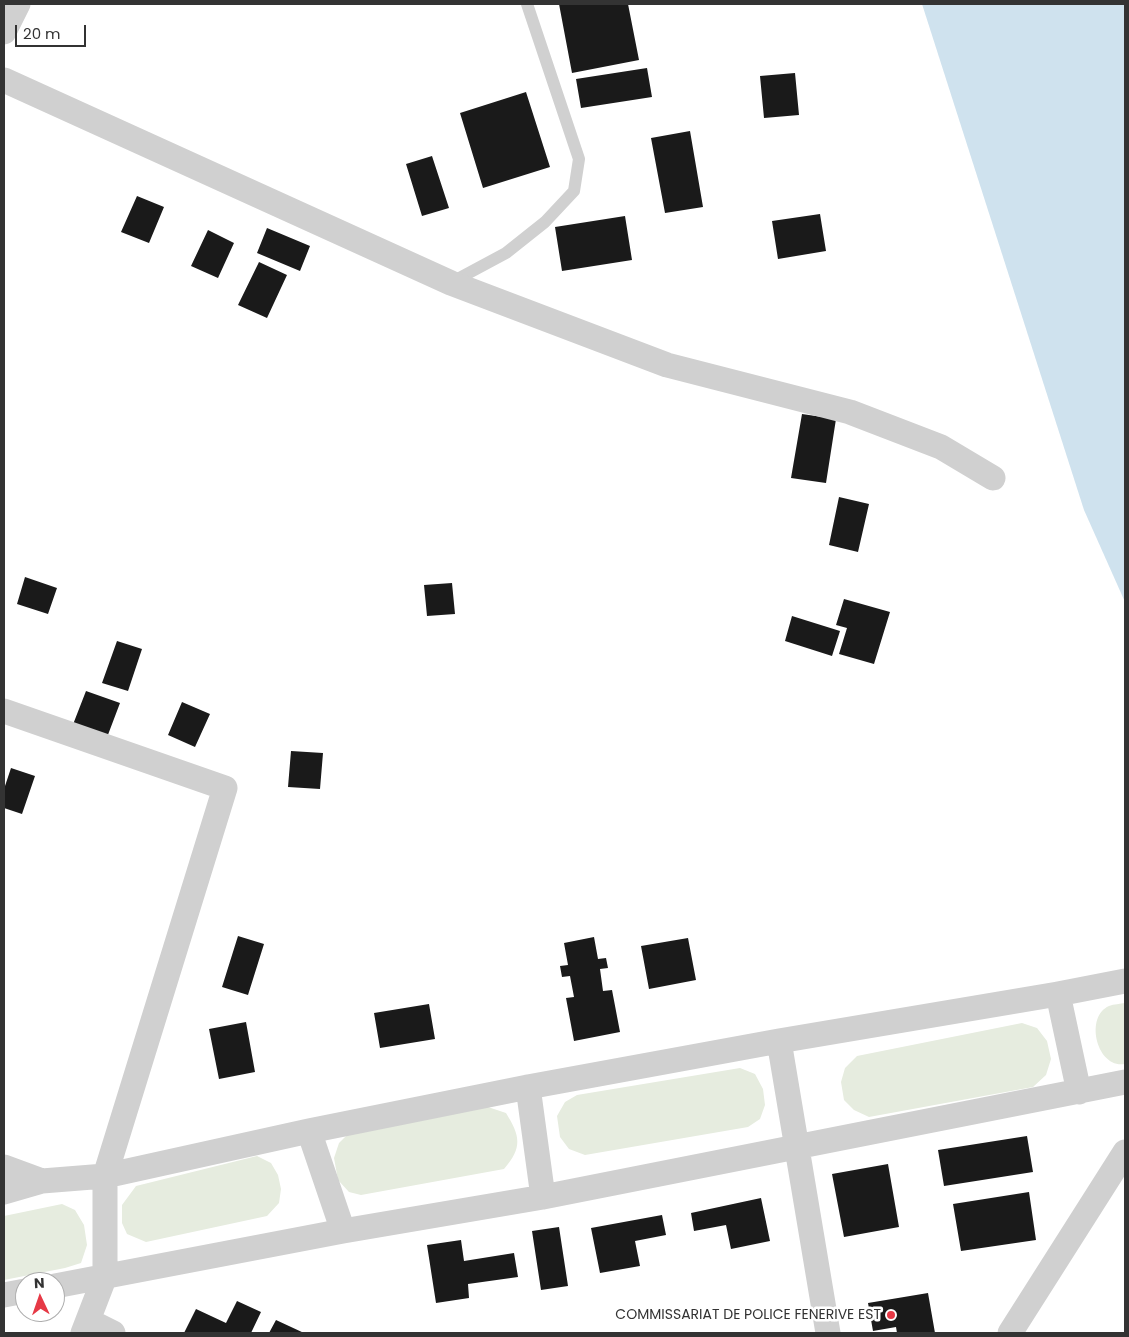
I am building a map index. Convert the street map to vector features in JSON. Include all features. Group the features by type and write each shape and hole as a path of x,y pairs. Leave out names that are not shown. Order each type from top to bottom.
{"street":[{"path":"4,32 18,4"},
{"path":"4,80 451,283 667,365 850,412 941,447 993,478"},
{"path":"4,711 225,788 105,1176 105,1276 86,1327 113,1333"},
{"path":"4,1192 42,1181 105,1176 309,1130 528,1087 1125,981"},
{"path":"1058,994 1079,1092"},
{"path":"779,1041 828,1333"},
{"path":"65,1284 343,1231 543,1197 1125,1082"},
{"path":"528,1087 543,1197"},
{"path":"309,1130 343,1231"},
{"path":"1010,1333 1125,1152"},
{"path":"4,1167 42,1181"}],"lane":[{"path":"451,283 506,253 544,222 574,191 579,159 527,4"}],"shaded area":[{"path":"1125,1003 1125,1064 1115,1063 1107,1059 1097,1041 1096,1031 1097,1020 1101,1012 1109,1006"},
{"path":"1022,1023 1037,1028 1047,1041 1051,1059 1046,1075 1033,1087 869,1117 854,1110 844,1100 841,1082 845,1068 857,1056"},
{"path":"740,1068 755,1074 763,1089 765,1105 760,1119 748,1127 585,1155 569,1149 560,1137 557,1116 565,1102 577,1095"},
{"path":"488,1107 506,1113 517,1135 517,1148 504,1169 361,1195 349,1192 338,1180 334,1158 339,1143 349,1133"},
{"path":"257,1156 271,1163 278,1175 281,1189 279,1203 267,1216 146,1242 127,1234 122,1223 122,1205 136,1186"},
{"path":"62,1204 75,1210 84,1225 87,1245 81,1263 45,1272 15,1272 15,1278 4,1280 4,1216"}],"water":[{"path":"922,4 1125,4 1125,602 1084,510"}],"building":[{"path":"559,4 628,4 639,60 572,73"},
{"path":"647,68 652,97 581,108 576,79"},
{"path":"795,73 799,115 764,118 760,76"},
{"path":"526,92 550,167 483,188 460,113"},
{"path":"690,131 703,207 665,213 651,138"},
{"path":"432,156 449,208 422,216 406,164"},
{"path":"137,196 164,207 149,243 121,232"},
{"path":"820,214 826,251 778,259 772,221"},
{"path":"625,216 632,260 562,271 555,227"},
{"path":"267,228 310,246 300,271 257,253"},
{"path":"208,230 234,243 218,278 191,266"},
{"path":"259,262 287,275 267,318 238,305"},
{"path":"802,414 836,419 826,483 791,478"},
{"path":"839,497 869,504 858,552 829,545"},
{"path":"25,577 57,588 48,614 17,604"},
{"path":"452,583 455,614 427,616 424,585"},
{"path":"844,599 890,612 874,664 839,654 847,628 836,625"},
{"path":"792,616 840,631 832,656 785,641"},
{"path":"117,641 142,649 128,691 102,683"},
{"path":"86,691 120,703 106,740 72,727"},
{"path":"182,702 210,714 195,747 168,735"},
{"path":"291,751 323,753 320,789 288,787"},
{"path":"11,768 35,776 22,814 4,808 4,789"},
{"path":"238,936 264,944 248,995 222,987"},
{"path":"594,937 598,959 606,958 608,968 600,969 603,991 612,990 620,1032 574,1041 566,998 574,997 570,976 562,977 560,966 568,965 564,943"},
{"path":"688,938 696,980 649,989 641,946"},
{"path":"429,1004 435,1039 380,1048 374,1013"},
{"path":"246,1022 255,1072 219,1079 209,1029"},
{"path":"1027,1136 1033,1172 944,1186 938,1150"},
{"path":"888,1164 899,1227 844,1237 832,1174"},
{"path":"1029,1192 1036,1240 961,1251 953,1204"},
{"path":"761,1198 770,1241 731,1249 726,1225 694,1231 691,1213"},
{"path":"662,1215 666,1235 635,1241 640,1266 600,1273 591,1228"},
{"path":"559,1227 568,1286 541,1290 532,1231"},
{"path":"461,1240 464,1261 514,1253 518,1277 468,1284 469,1298 436,1303 427,1245"},
{"path":"928,1293 935,1333 897,1333 896,1327 873,1331 868,1303"},
{"path":"237,1301 261,1312 251,1333 184,1333 196,1309 226,1323"},
{"path":"276,1320 304,1333 269,1333"}],"place":[{"name":"COMMISSARIAT DE POLICE FENERIVE EST","path":"891,1315"}]}
